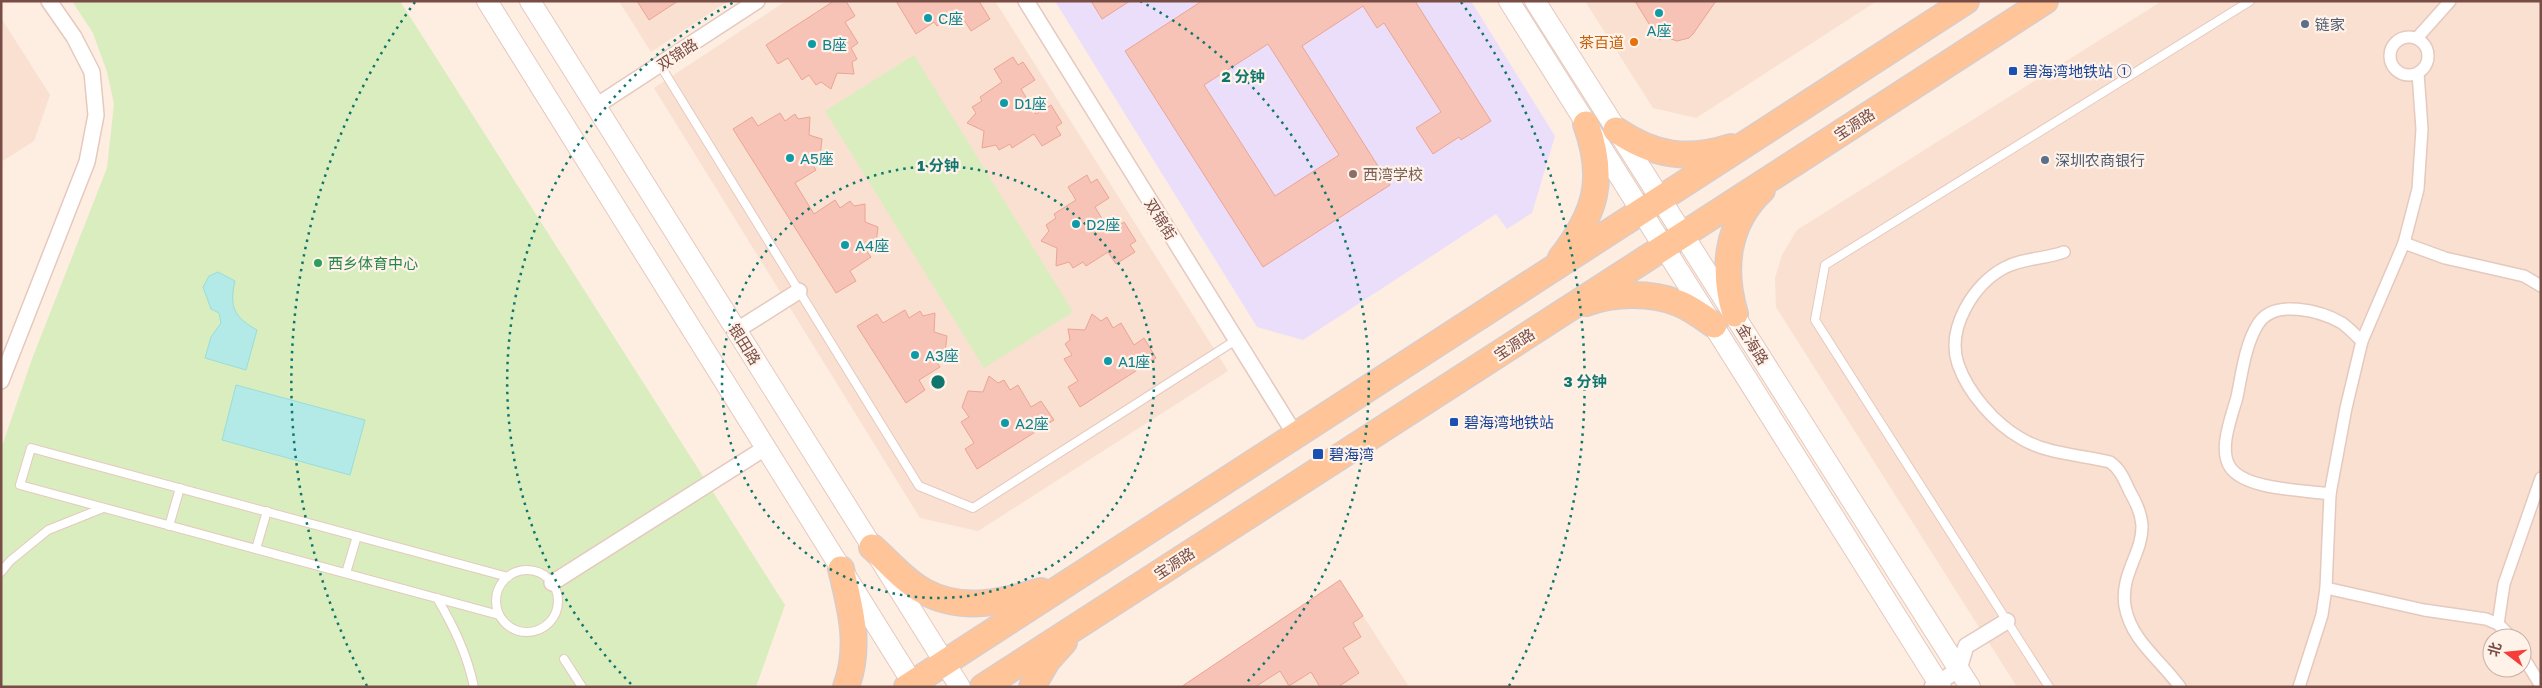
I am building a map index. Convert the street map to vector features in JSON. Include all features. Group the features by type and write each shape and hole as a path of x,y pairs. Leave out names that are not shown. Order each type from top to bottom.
{"main road":[{"path":"911,686 945,662 1966,1"},
{"name":"宝源路","path":"983,687 2046,1"},
{"path":"1551,271 1579,232 1589,213 1594,195 1597,165 1595,149 1586,124"},
{"path":"1616,130 1644,148 1681,155 1716,152 1755,139"},
{"path":"1565,311 1598,299 1636,296 1677,302 1725,320 1732,238 1743,214 1760,192 1793,164"},
{"path":"872,547 924,592 946,600 972,604 992,603 1068,583"},
{"path":"841,569 851,610 854,644 853,664 846,687"},
{"path":"1032,687 1047,661 1081,623"}],"street":[{"path":"1,381 87,162 96,115 92,72 74,37 49,1"},
{"path":"487,1 841,569 911,686"},
{"name":"银田路","path":"530,1 960,687"},
{"name":"双锦路","path":"596,106 757,1"},
{"name":"双锦街","path":"1026,1 1296,436"},
{"name":"金海路","path":"1509,1 1586,124 1651,205 1725,320 1970,687"},
{"name":"金海路","path":"1535,1 1616,130 1651,205"},
{"path":"2417,38 2450,1"},
{"path":"2404,37 2417,38 2423,42 2428,52 2427,64 2418,73 2405,74 2398,71 2391,62 2390,56 2397,41 2404,37"},
{"path":"2299,687 2322,615 2326,588 2330,494 2346,408 2362,341 2404,243 2418,189 2422,129 2418,73"},
{"path":"2404,243 2445,258 2524,276 2541,286"},
{"path":"2064,252 2006,267 1982,282 1966,307 1959,328 1956,347 1958,364 1971,388 1996,420 2022,439 2049,449 2110,462 2118,468 2138,508 2142,525 2140,538 2124,586 2125,606 2131,628 2151,655 2180,687"},
{"path":"737,330 799,291"},
{"path":"2330,494 2254,483 2242,478 2230,467 2226,458 2226,440 2250,342 2259,322 2269,314 2282,309 2322,314 2343,324 2362,341"},
{"name":"金海路","path":"1725,320 1937,685"},
{"path":"552,583 765,448"},
{"path":"2498,624 2504,584 2541,478"},
{"path":"2326,588 2424,610 2486,619 2498,624 2502,628"},
{"path":"1937,685 1959,669 1966,646 2007,621"},
{"path":"2532,671 2541,686"}],"lane":[{"path":"2049,687 1815,320 1825,265 2250,1"},
{"path":"660,65 919,486 973,508 1236,340"},
{"path":"498,615 497,594 501,584 508,576 517,572 536,572 552,583 556,592 556,611 545,627 535,632 524,633 514,630 498,615 20,485 31,448 508,576"},
{"path":"170,526 180,488"},
{"path":"1,572 10,561 48,530 103,508"},
{"path":"256,549 267,511"},
{"path":"346,573 357,536"},
{"path":"437,598 456,630 470,666 474,687"},
{"path":"564,659 582,687"}],"shaded area":[{"path":"619,1 728,1 651,52"},
{"path":"786,1 995,1 1228,371 978,531 920,518 654,88"},
{"name":"西湾学校","path":"1055,1 1471,1 1555,136 1532,213 1507,229 1496,214 1303,340 1257,327"},
{"path":"1585,1 1877,1 1696,118 1653,108"},
{"path":"2162,1 2541,1 2541,687 2017,687 1776,307 1775,278 1782,255 1797,230"},
{"path":"1,18 50,95 34,141 1,162"},
{"path":"1340,580 1409,687 1181,687"}],"green space":[{"name":"西乡体育中心","path":"72,1 400,1 785,605 756,687 1,687 1,449 32,359 107,168 114,104 107,72 93,33"},
{"path":"914,55 1073,312 984,368 825,111"}],"water":[{"path":"218,272 235,281 233,305 235,310 243,321 257,330 246,370 205,358 211,337 221,323 219,313 211,309 203,287 209,276"},
{"path":"236,385 365,420 350,475 222,440"}],"building":[{"path":"637,1 678,1 649,20"},
{"name":"B座","path":"834,1 846,1 855,16 845,22 858,43 851,48 857,59 852,62 854,74 837,73 831,89 821,82 816,85 809,75 802,80 788,58 778,64 766,45"},
{"name":"C座","path":"896,1 979,1 990,19 971,31 959,12 937,26 934,22 916,34"},
{"path":"1091,1 1130,1 1102,19"},
{"path":"1202,1 1415,1 1491,121 1461,140 1459,137 1433,154 1416,128 1441,112 1384,23 1377,28 1363,6 1302,46 1390,185 1263,267 1125,51","holes":["1268,44 1339,155 1275,196 1204,85"]},
{"path":"1635,1 1716,1 1693,34 1689,38 1677,41 1665,37 1659,40"},
{"name":"D1座","path":"1013,57 1018,65 1023,62 1035,80 1021,89 1036,114 1051,105 1062,123 1056,127 1061,135 1042,146 1034,134 1012,148 1010,144 999,150 996,145 982,148 984,131 967,123 976,113 972,107 982,101 980,97 1002,82 994,69"},
{"path":"780,113 785,121 795,114 798,119 810,117 809,135 822,139 820,157 811,162 816,170 795,183 814,214 835,200 840,208 850,201 854,206 865,204 865,222 878,227 876,244 866,250 871,257 850,271 856,281 836,293 733,129 752,117 758,126"},
{"name":"D2座","path":"1087,175 1091,183 1097,179 1109,198 1095,207 1110,232 1124,222 1136,241 1130,245 1135,252 1116,264 1108,252 1086,266 1083,262 1073,268 1069,262 1056,266 1057,248 1041,241 1049,231 1046,225 1056,218 1054,214 1076,200 1068,187"},
{"name":"A3座","path":"905,310 909,318 920,311 923,316 935,313 934,332 947,336 945,353 935,359 940,367 919,380 925,390 906,403 857,326 877,314 883,323"},
{"name":"A1座","path":"1092,314 1101,321 1107,317 1113,328 1121,323 1134,345 1144,338 1156,358 1080,407 1068,387 1078,381 1064,359 1072,355 1065,344 1070,340 1068,329 1085,330"},
{"name":"A2座","path":"989,376 998,383 1004,380 1010,390 1018,385 1031,407 1041,401 1054,420 977,469 965,449 974,443 961,422 969,417 962,407 968,391 983,392"},
{"path":"1340,580 1363,616 1353,623 1361,637 1343,648 1359,673 1338,687 1320,687 1311,672 1289,686 1280,671 1255,687 1181,687"}],"place":[{"name":"A座","path":"1659,13"},
{"name":"C座","path":"928,18"},
{"name":"链家","path":"2305,24"},
{"name":"茶百道","path":"1634,42"},
{"name":"B座","path":"812,44"},
{"name":"碧海湾地铁站 ①","path":"2013,71"},
{"name":"D1座","path":"1004,103"},
{"name":"A5座","path":"790,158"},
{"name":"深圳农商银行","path":"2045,160"},
{"name":"西湾学校","path":"1353,174"},
{"name":"D2座","path":"1076,224"},
{"name":"A4座","path":"845,245"},
{"name":"西乡体育中心","path":"318,263"},
{"name":"A3座","path":"915,355"},
{"name":"A1座","path":"1108,361"},
{"name":"碧海湾地铁站","path":"1454,422"},
{"name":"A2座","path":"1005,423"},
{"name":"碧海湾","path":"1318,454"}]}
